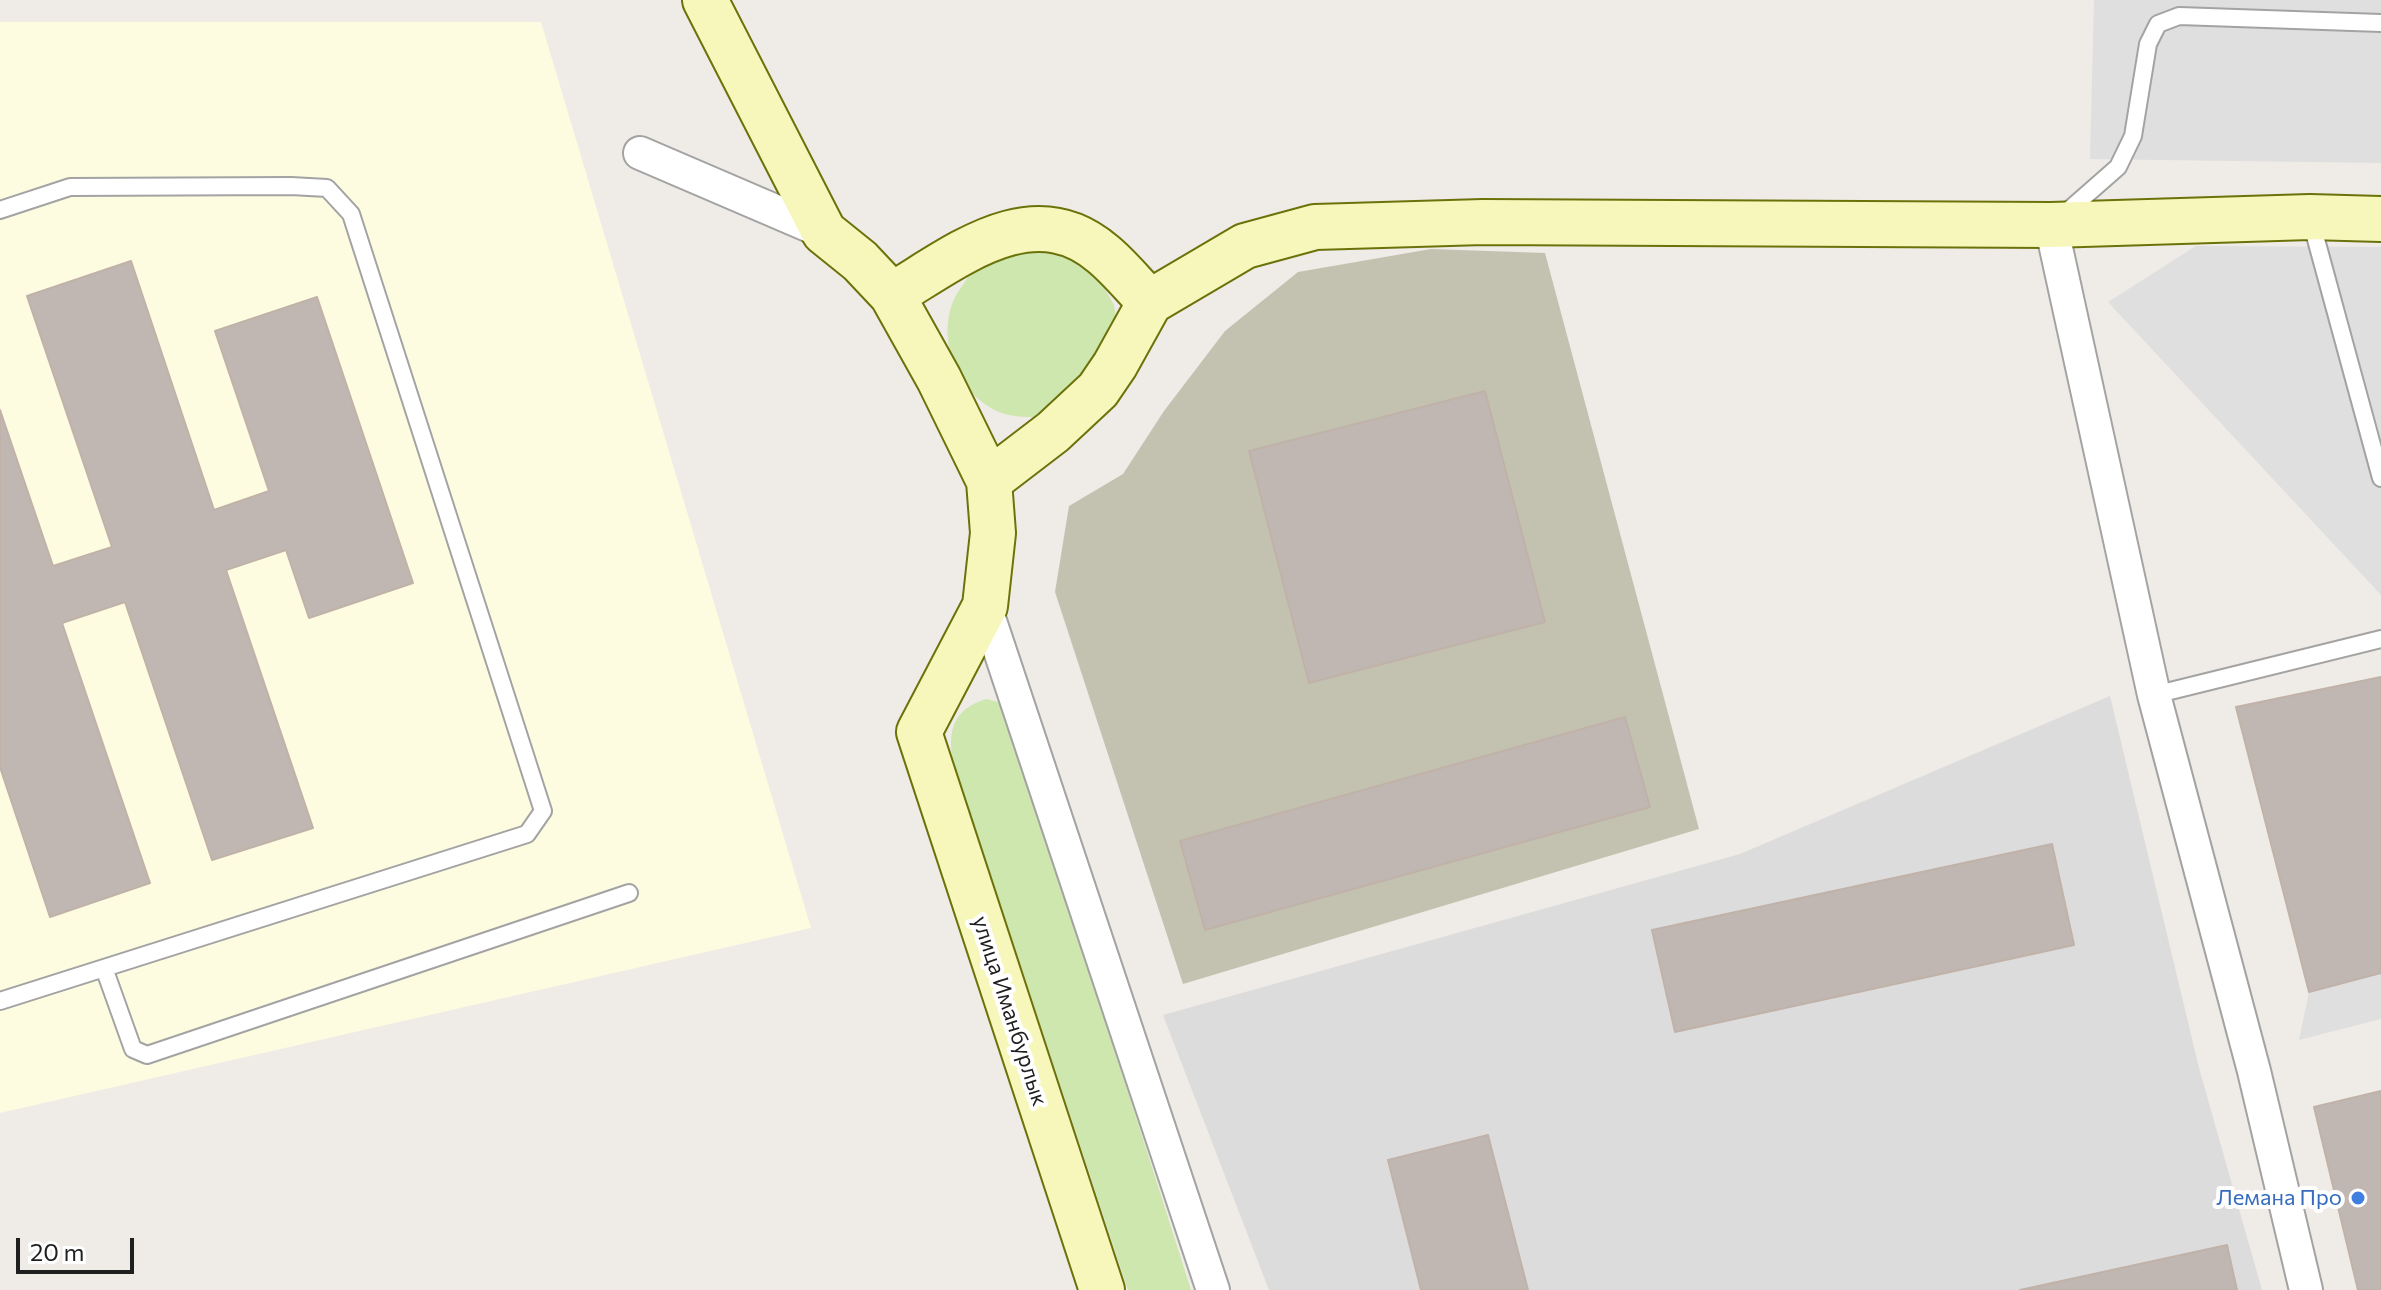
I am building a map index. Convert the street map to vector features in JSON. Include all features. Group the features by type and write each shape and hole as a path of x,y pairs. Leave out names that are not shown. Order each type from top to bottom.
{"street":[{"path":"705,0 824,232"},
{"path":"640,153 824,232 860,261 892,295 939,379 989,481 993,533 985,606 1213,1290"},
{"path":"989,481 1053,432 1098,390 1150,302 1245,246 1315,227 1483,222 2051,225 2310,217 2381,219"},
{"path":"2051,225 2154,695 2254,1071 2306,1290"},
{"path":"892,295 997,235 1025,229 1060,231 1080,238 1103,254 1150,302"},
{"name":"улица Иманбурлык","path":"985,606 919,732 1102,1290"}],"lane":[{"path":"2051,225 2118,167 2133,136 2148,44 2158,24 2179,16 2381,23"},
{"path":"0,210 70,187 291,186 327,188 351,214 543,811 527,834 0,1001"},
{"path":"2310,217 2381,478"},
{"path":"2154,695 2381,639"},
{"path":"104,968 133,1049 147,1055 629,893"}],"shaded area":[{"path":"2094,0 2381,0 2381,163 2090,159"},
{"path":"0,22 541,22 811,928 0,1113"},
{"path":"2196,246 2381,247 2381,595 2108,302"},
{"path":"1431,249 1545,253 1699,829 1183,984 1055,592 1069,506 1123,474 1164,411 1225,331 1298,272"},
{"path":"2110,696 2199,1068 2262,1290 1269,1290 1163,1015 1740,854"},
{"path":"2381,973 2381,1019 2299,1040 2309,992"}],"green space":[{"path":"1025,248 1053,250 1079,261 1100,280 1114,305 1119,333 1055,416 1013,416 983,403 969,390 959,374 948,339 948,320 953,302 971,274 984,265"},
{"path":"986,699 998,702 1008,715 1191,1290 1128,1290 953,761 951,740 955,722 966,709"}],"building":[{"path":"131,261 214,510 269,491 215,331 317,297 413,583 309,618 286,550 226,570 313,828 212,860 125,602 62,623 150,883 50,917 0,767 0,410 53,566 112,547 27,296"},
{"path":"1485,391 1545,622 1309,683 1249,451"},
{"path":"2381,677 2381,973 2309,992 2236,707"},
{"path":"1625,717 1650,807 1205,930 1180,841"},
{"path":"2052,844 2074,945 1675,1032 1652,930"},
{"name":"Лемана Про","path":"2381,1091 2381,1290 2358,1290 2314,1107"},
{"path":"1488,1135 1528,1290 1421,1290 1388,1160"},
{"path":"2227,1245 2237,1290 2020,1290"}],"place":[{"name":"Лемана Про","path":"2358,1198"}]}
